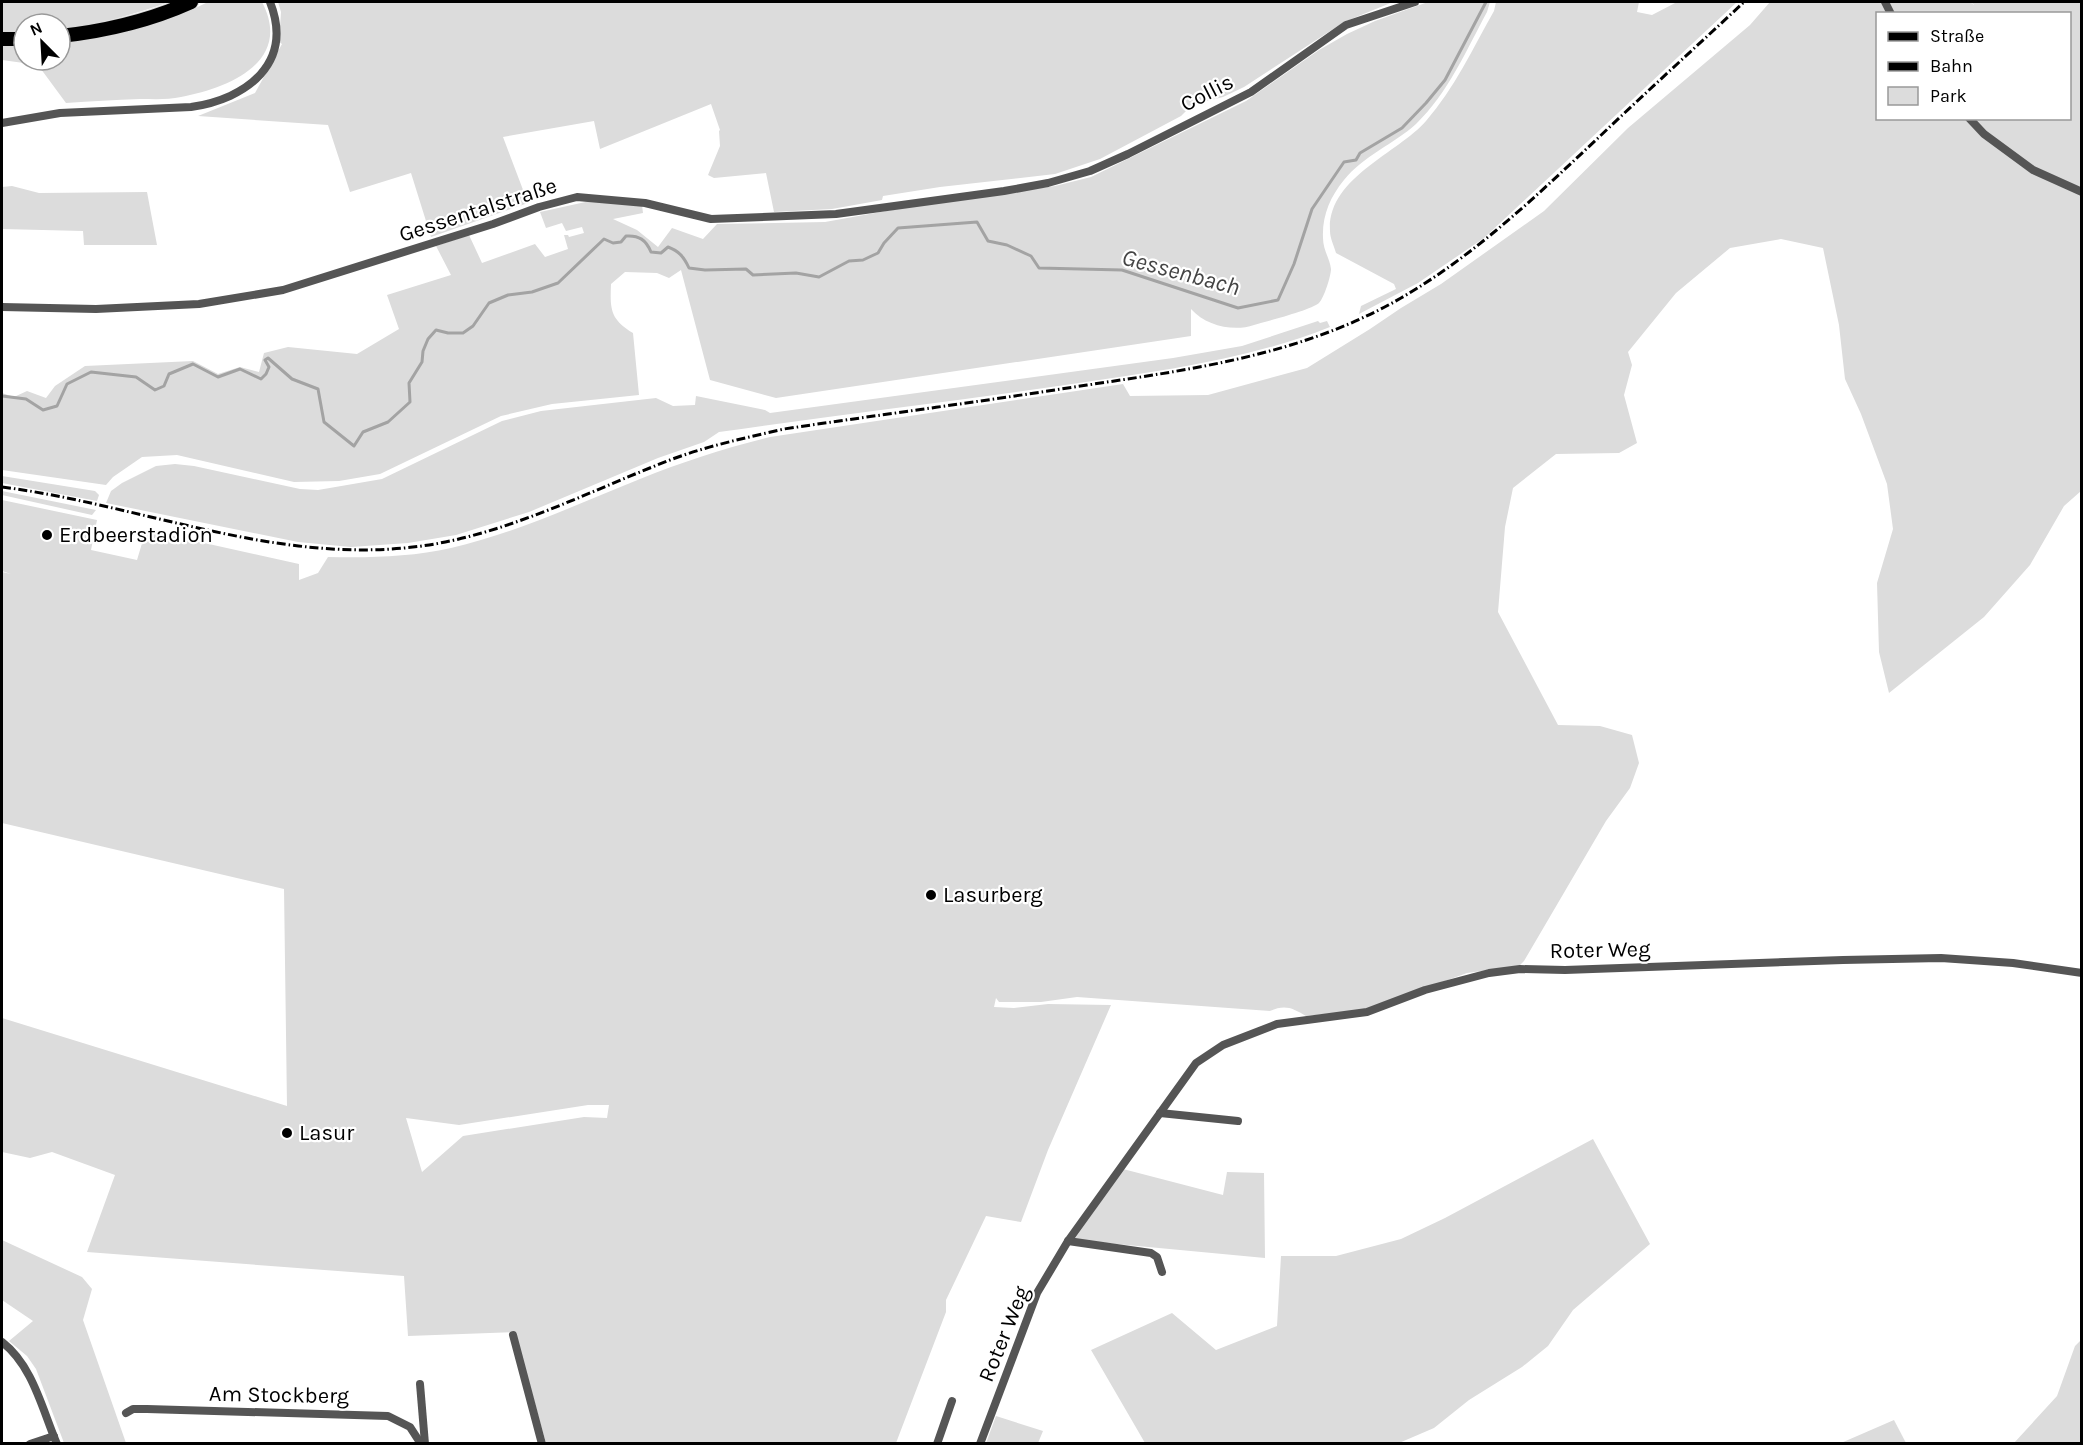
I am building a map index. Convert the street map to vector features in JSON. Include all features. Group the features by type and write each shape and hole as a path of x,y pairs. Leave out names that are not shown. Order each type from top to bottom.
{"main road":[{"path":"72,35 122,26 191,2"}],"street":[{"path":"2,123 60,113 212,104 234,94 261,75 269,63 275,48 277,33 270,2"},
{"name":"Collis","path":"1004,191 1048,183 1090,171 1128,154 1251,92 1346,25 1415,2"},
{"path":"1971,120 1990,139 2033,170 2082,192"},
{"name":"Gessentalstraße","path":"2,308 96,309 199,304 283,291 493,224 539,207 577,197 645,203 711,219 836,214 1004,191"},
{"name":"Roter Weg","path":"980,1443 1037,1293 1068,1241 1196,1063 1223,1045 1278,1024 1367,1012 1425,990 1489,973 1520,969 1565,970 1941,958 2013,963 2082,973"},
{"path":"1160,1113 1238,1121"},
{"path":"1068,1241 1150,1253 1157,1257 1162,1272"},
{"path":"513,1335 543,1443"},
{"path":"2,1342 9,1347 28,1372 55,1440 30,1443"},
{"name":"Am Stockberg","path":"420,1384 423,1443"},
{"name":"Roter Weg","path":"937,1443 952,1401"},
{"name":"Am Stockberg","path":"126,1413 133,1409 147,1409 388,1416 410,1427 423,1443"}],"green space":[{"path":"2,2 169,2 115,19 72,28 72,12 12,12 12,32 2,32"},
{"path":"208,2 262,2 269,23 269,40 263,56 252,68 219,87 171,99 66,103 43,72 72,72 72,40 136,28"},
{"path":"278,2 1393,2 1344,22 1244,87 1223,97 1192,105 1181,116 1100,159 1055,174 940,187 883,196 882,200 832,209 774,212 766,173 714,178 708,175 720,146 720,130 711,104 600,149 594,121 503,137 528,203 431,237 411,173 350,192 328,125 198,116 255,93 282,44 279,42 281,12"},
{"path":"1428,2 1490,2 1456,71 1438,99 1416,124 1360,164 1335,193 1328,207 1323,230 1324,246 1331,269 1329,282 1319,303 1299,312 1238,328 1221,326 1204,320 1191,309 1191,336 776,398 710,380 681,270 669,278 657,273 625,272 611,284 611,307 620,323 633,333 639,395 552,404 501,416 380,474 339,481 294,482 177,455 142,457 113,477 106,485 2,470 2,393 14,397 27,391 46,398 55,386 85,366 193,361 218,374 240,367 259,372 264,353 288,347 357,354 399,329 387,295 451,275 436,246 469,235 482,263 535,244 545,257 568,249 564,235 569,237 584,233 582,227 566,231 562,223 546,228 540,212 590,201 642,205 643,213 613,219 637,230 658,247 672,228 703,239 717,224 825,222 925,204 1055,186 1091,177 1246,101 1319,50 1347,34 1375,21"},
{"path":"1496,2 1639,2 1637,12 1652,15 1677,2 1737,2 1484,238 1418,283 1359,314 1361,306 1396,289 1394,284 1336,253 1330,234 1332,212 1340,196 1351,182 1413,133 1436,109 1471,54 1494,11"},
{"path":"1770,2 1970,2 1974,5 1971,2 2081,2 2081,491 2064,506 2030,565 1984,617 1889,693 1879,652 1877,583 1893,529 1887,484 1861,414 1845,379 1839,325 1823,248 1781,239 1730,248 1676,293 1628,352 1632,365 1624,395 1637,443 1619,453 1556,454 1513,488 1505,527 1498,612 1558,725 1600,726 1632,735 1639,763 1630,788 1606,821 1524,961 1519,966 1467,973 1365,1010 1306,1016 1285,1007 1270,1011 1077,997 1041,1002 999,1002 996,998 994,1007 1014,1008 1048,1004 1111,1005 1048,1150 1021,1222 986,1216 946,1300 946,1312 896,1443 546,1443 515,1332 408,1336 404,1276 87,1252 115,1175 52,1152 30,1158 2,1152 2,1018 287,1106 284,889 2,823 2,572 11,574 2,571 2,500 97,520 91,550 137,560 146,530 299,564 299,580 318,573 328,557 405,555 475,542 547,517 672,467 770,437 1123,384 1130,396 1208,395 1307,368 1441,284 1544,211 1628,128 1750,25","holes":["588,1105 609,1105 607,1118 584,1117 463,1136 422,1172 406,1118 459,1125"]},
{"path":"2,44 12,44 12,61 2,60"},
{"path":"12,186 39,193 147,192 157,245 84,245 83,231 2,229 2,187"},
{"path":"1318,321 1320,323 1327,321 1330,327 1267,348 1203,363 1072,384 719,432 704,442 658,458 529,512 456,535 408,543 351,547 298,542 106,503 111,491 156,466 175,464 194,466 300,489 318,490 382,479 502,421 541,411 656,398 673,406 695,405 696,396 765,410 770,413 1173,358 1242,346"},
{"path":"2,476 95,491 99,495 97,501 2,483"},
{"path":"2,491 96,510 92,515 2,495"},
{"path":"1593,1139 1650,1244 1573,1310 1548,1346 1522,1367 1469,1400 1434,1428 1399,1443 1145,1443 1091,1350 1172,1313 1216,1350 1277,1326 1281,1256 1336,1256 1401,1239"},
{"path":"1123,1169 1223,1195 1227,1172 1264,1173 1265,1258 1074,1240"},
{"path":"2,1240 82,1277 92,1289 83,1320 126,1443 64,1443 36,1369 27,1356 9,1341 33,1321 2,1300"},
{"path":"2081,1340 2081,1443 2014,1443 2057,1396 2075,1346"},
{"path":"996,1416 1043,1431 1038,1443 986,1443"},
{"path":"1894,1420 1906,1443 1841,1443"}],"waterway":[{"name":"Gessenbach","path":"2,396 26,399 43,410 57,406 67,384 91,372 136,377 155,390 164,386 169,374 193,364 218,377 240,369 261,379 269,367 265,360 268,358 292,379 318,389 324,422 354,446 363,432 388,422 410,402 409,383 422,362 423,351 428,339 436,330 463,333 473,326 489,303 508,295 532,292 558,283 604,239 613,243 621,242 626,236 642,239 651,252 661,253 668,247 672,249 681,255 689,268 746,269 753,275 796,273 819,277 849,261 863,260 878,253 898,228 977,222 988,241 1007,245 1031,256 1039,268 1122,270 1238,308 1278,300 1294,264 1312,209 1344,162 1356,160 1360,153 1402,128 1426,103 1445,80 1486,2"}],"railway":[{"path":"2,487 52,495 251,539 353,550 404,548 473,536 540,513 684,455 784,429 1168,373 1288,346 1364,317 1401,298 1454,263 1527,204 1744,2"}],"place":[{"name":"Erdbeerstadion","path":"47,535"},
{"name":"Lasurberg","path":"931,895"},
{"name":"Lasur","path":"287,1133"}]}
